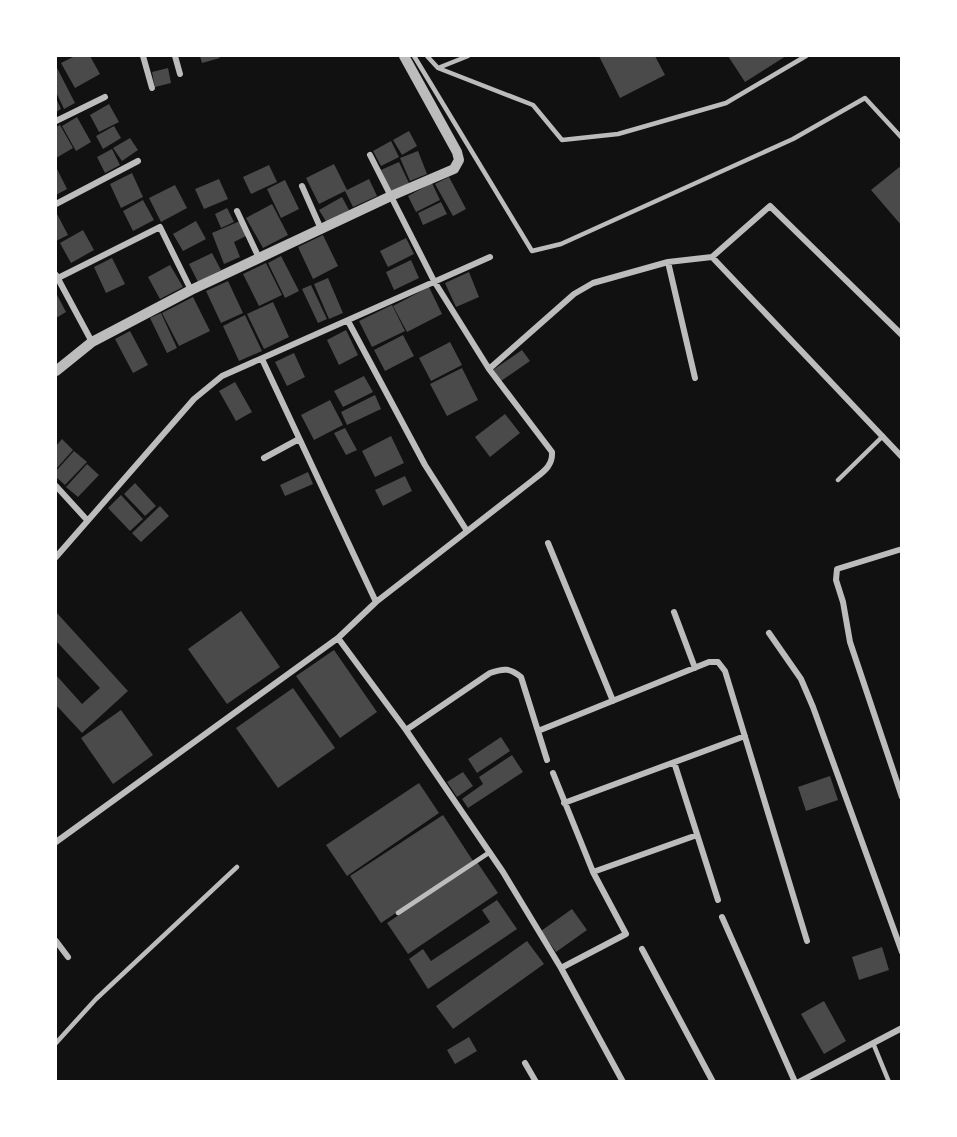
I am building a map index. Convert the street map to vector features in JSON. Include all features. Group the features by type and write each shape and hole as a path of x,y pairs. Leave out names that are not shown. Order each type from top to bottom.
{"street":[{"path":"143,56 152,88"},
{"path":"175,56 180,74"},
{"path":"56,371 92,342 191,290 391,196 454,170 459,160 457,152 404,56"},
{"path":"56,121 105,97"},
{"path":"56,842 338,638 376,602 533,480 548,467 553,459 552,452 489,369 434,281 370,155"},
{"path":"56,204 138,161"},
{"path":"302,186 321,229"},
{"path":"489,369 574,294 593,282 668,262 711,257 770,206 902,335"},
{"path":"237,211 259,258"},
{"path":"92,342 57,276 160,227 191,290"},
{"path":"56,557 194,399 222,376 490,257"},
{"path":"711,257 902,457"},
{"path":"668,262 695,378"},
{"path":"348,321 425,465 467,531"},
{"path":"262,360 376,602"},
{"path":"264,458 299,439"},
{"path":"56,486 87,520"},
{"path":"548,543 613,701"},
{"path":"902,549 837,569 836,580 843,602 850,642 902,797"},
{"path":"674,612 695,668"},
{"path":"769,633 801,680 813,707 902,952"},
{"path":"338,638 406,730 489,852 561,968 623,1082"},
{"path":"538,731 695,668 715,661 721,665 725,671 807,941"},
{"path":"406,730 490,673 503,669 513,670 521,677 547,760"},
{"path":"564,803 745,736"},
{"path":"674,762 718,900"},
{"path":"553,773 593,872 626,934 561,968"},
{"path":"593,872 697,836"},
{"path":"722,917 797,1082 902,1028"},
{"path":"56,941 68,957"},
{"path":"642,950 713,1082"},
{"path":"525,1063 536,1082"}],"lane":[{"path":"414,56 532,251 561,244 793,139 865,98 902,138"},
{"path":"427,56 438,69 534,105 562,140 618,134 726,103 806,56"},
{"path":"438,69 468,56"},
{"path":"838,480 883,436"},
{"path":"398,913 489,852"},
{"path":"56,1042 96,999 237,867"},
{"path":"873,1043 889,1082"}],"building":[{"path":"75,56 90,56 100,74 75,88 61,63"},
{"path":"200,56 219,56 220,58 202,63"},
{"path":"599,56 655,56 665,75 620,98"},
{"path":"728,56 786,56 745,82"},
{"path":"56,66 75,103 64,109 56,92"},
{"path":"168,68 171,83 155,87 152,72"},
{"path":"56,98 61,109 56,112"},
{"path":"109,104 119,122 99,132 90,115"},
{"path":"77,117 91,142 76,151 62,126"},
{"path":"60,125 73,148 56,158 56,127"},
{"path":"114,126 121,138 103,149 96,136"},
{"path":"409,131 417,146 402,155 393,140"},
{"path":"130,138 138,150 122,161 113,148"},
{"path":"391,141 399,157 381,166 373,151"},
{"path":"112,149 120,165 105,173 97,157"},
{"path":"418,151 427,174 410,181 400,158"},
{"path":"399,162 409,183 391,192 381,170"},
{"path":"334,164 347,190 319,204 306,178"},
{"path":"269,165 277,182 251,194 243,177"},
{"path":"902,165 902,226 871,190"},
{"path":"56,167 67,189 56,195"},
{"path":"132,173 143,197 121,208 110,184"},
{"path":"449,177 466,209 453,216 435,184"},
{"path":"219,179 228,199 204,209 195,189"},
{"path":"369,179 377,196 353,207 345,191"},
{"path":"285,180 299,209 281,218 267,189"},
{"path":"432,183 440,200 416,212 408,196"},
{"path":"175,185 187,208 161,222 149,198"},
{"path":"342,197 349,210 327,223 319,210"},
{"path":"143,200 154,220 133,231 123,211"},
{"path":"441,202 447,214 423,225 418,213"},
{"path":"272,204 288,235 263,248 246,218"},
{"path":"227,208 234,222 221,228 215,214"},
{"path":"56,212 68,235 56,241"},
{"path":"196,221 206,239 183,251 173,234"},
{"path":"240,221 246,236 234,242 240,257 224,264 212,233"},
{"path":"83,230 94,250 71,263 60,243"},
{"path":"323,235 338,266 313,279 298,247"},
{"path":"406,238 414,254 388,267 380,251"},
{"path":"212,253 221,270 198,282 189,264"},
{"path":"281,256 299,291 285,298 268,263"},
{"path":"112,258 125,284 106,293 94,267"},
{"path":"411,260 419,278 394,290 386,272"},
{"path":"266,263 282,295 259,306 243,274"},
{"path":"170,265 183,287 160,299 148,277"},
{"path":"469,272 479,297 456,307 445,283"},
{"path":"328,278 343,313 329,319 314,284"},
{"path":"228,281 243,313 221,323 206,291"},
{"path":"311,285 327,319 318,323 302,289"},
{"path":"429,287 442,314 407,332 393,306"},
{"path":"56,293 66,312 56,318"},
{"path":"193,297 210,331 179,346 162,313"},
{"path":"273,302 289,337 264,349 247,314"},
{"path":"392,305 405,331 372,347 359,321"},
{"path":"161,313 177,348 167,353 150,318"},
{"path":"245,315 262,351 239,361 223,326"},
{"path":"346,330 358,355 339,365 327,340"},
{"path":"130,331 148,365 133,373 115,339"},
{"path":"403,335 414,356 385,371 374,350"},
{"path":"450,342 462,365 431,381 419,358"},
{"path":"522,350 530,361 501,381 493,370"},
{"path":"294,353 305,377 287,386 275,362"},
{"path":"462,368 478,400 447,416 430,384"},
{"path":"364,376 373,392 343,407 334,391"},
{"path":"235,382 252,412 236,421 219,391"},
{"path":"375,395 381,409 347,425 341,412"},
{"path":"330,400 343,425 314,440 301,415"},
{"path":"505,414 520,433 490,457 475,437"},
{"path":"345,428 357,450 346,455 334,433"},
{"path":"391,436 404,463 375,477 362,451"},
{"path":"62,439 73,450 56,469 56,446"},
{"path":"74,451 87,462 65,485 56,477 56,471"},
{"path":"87,464 99,475 78,497 66,487"},
{"path":"308,472 313,484 285,496 280,485"},
{"path":"405,476 412,491 383,506 375,490"},
{"path":"135,483 156,506 145,516 124,494"},
{"path":"121,495 143,519 130,531 108,508"},
{"path":"160,506 169,516 141,542 132,533"},
{"path":"241,611 280,667 227,704 188,649"},
{"path":"56,612 128,691 82,733 56,705 56,675 82,704 100,688 56,641"},
{"path":"334,650 377,712 340,738 296,676"},
{"path":"293,688 335,748 278,788 236,728"},
{"path":"121,710 153,755 113,784 81,738"},
{"path":"501,737 510,751 477,773 468,759"},
{"path":"512,755 523,772 468,808 462,799 483,784 479,777"},
{"path":"463,772 473,786 457,797 447,782"},
{"path":"830,776 838,800 806,811 798,787"},
{"path":"419,783 439,813 347,876 326,845"},
{"path":"443,815 473,861 381,923 350,876"},
{"path":"477,862 498,893 408,954 387,923"},
{"path":"497,900 517,929 428,989 409,959 423,949 431,961 490,922 482,910"},
{"path":"572,909 587,930 556,952 541,931"},
{"path":"527,941 544,964 453,1029 436,1006"},
{"path":"882,947 889,970 859,980 852,957"},
{"path":"824,1001 846,1041 824,1054 801,1014"},
{"path":"469,1037 477,1051 455,1064 447,1050"}]}
